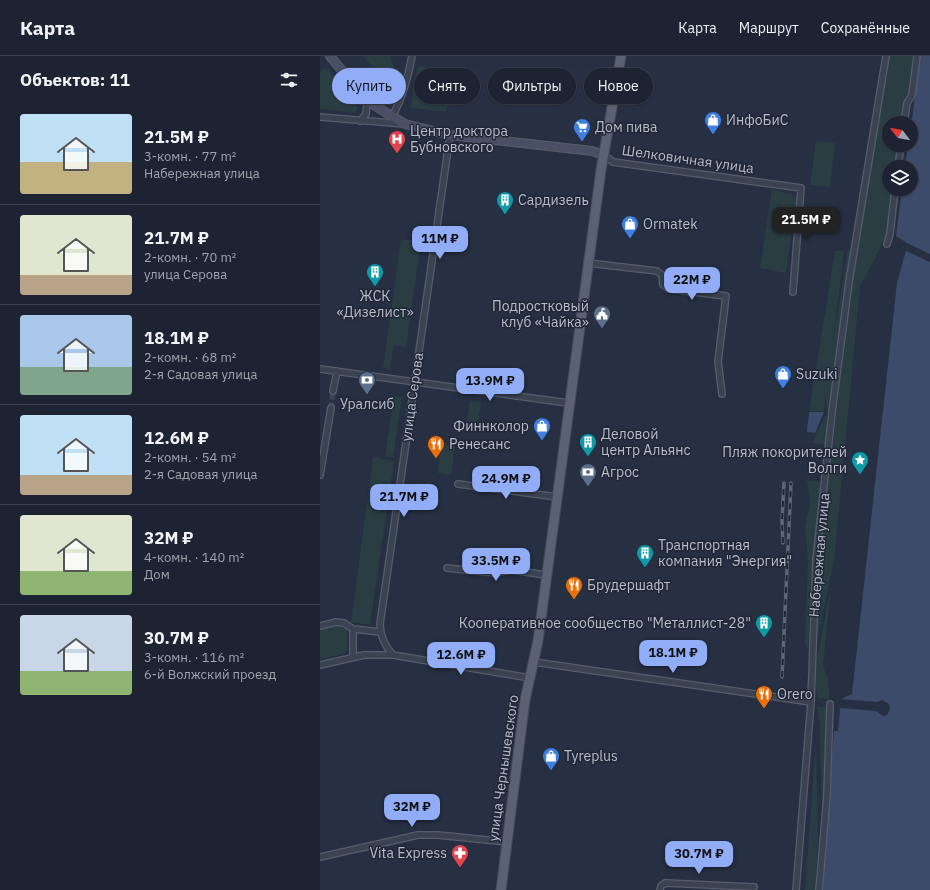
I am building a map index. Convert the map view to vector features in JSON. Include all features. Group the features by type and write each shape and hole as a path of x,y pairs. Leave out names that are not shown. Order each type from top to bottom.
{"main road":[{"name":"улица Чернышевского","path":"501,890 525,700 534,662 588,263 604,155 621,56"}],"street":[{"path":"330,56 340,68"},
{"path":"392,117 401,102 409,75 412,56"},
{"name":"Набережная улица","path":"796,890 811,702 816,560 833,404 849,282 886,56"},
{"path":"905,116 907,103 912,95 916,56"},
{"path":"360,121 366,114 367,104"},
{"path":"373,104 405,124"},
{"name":"Шелковичная улица","path":"320,117 405,124 450,135 592,151 604,155 614,162 801,188 793,292"},
{"name":"улица Серова","path":"380,632 450,135"},
{"path":"887,244 890,234 894,196"},
{"path":"588,263 657,271 662,275 663,285 669,289 726,296 718,362 722,394"},
{"path":"320,369 568,403"},
{"path":"333,391 337,372"},
{"path":"320,475 331,408"},
{"path":"458,484 556,497"},
{"path":"447,568 495,573 512,570 546,575"},
{"path":"320,626 336,622 344,622 353,630 380,632 387,649 393,655"},
{"path":"353,630 353,657"},
{"path":"320,666 364,655 393,655 530,678"},
{"path":"534,662 811,702"},
{"path":"819,890 827,794 830,704"},
{"path":"320,857 418,835 438,835 506,842"},
{"path":"660,890 661,886 665,883 754,887"}],"shaded area":[{"path":"363,56 390,56 394,68 374,68"},
{"path":"888,56 914,56 910,94 904,102 902,116 882,116 882,152 897,152 896,160 882,160 882,196 891,196 886,237 860,287 834,561 813,658 819,570 851,283"},
{"path":"417,66 429,68 417,68"},
{"path":"322,69 328,69 332,74 332,104 355,104 358,108 355,113 320,109 320,72"},
{"path":"414,87 414,104 447,104 446,112 411,108"},
{"path":"816,141 835,143 830,187 810,185"},
{"path":"772,189 791,194 796,199 786,273 760,268"},
{"path":"401,239 421,242 406,347 394,345 390,369 383,368"},
{"path":"848,249 851,250 828,408 826,408 826,392 824,411 809,411 835,251 844,251 833,342"},
{"path":"394,396 402,397 393,458 385,457"},
{"path":"470,401 481,402 478,423 467,422"},
{"path":"825,416 828,417 826,445 812,443"},
{"path":"441,444 455,446 451,475 438,473"},
{"path":"373,457 394,461 370,625 351,622"},
{"path":"807,480 822,482 813,557 808,650 805,643 808,560 805,527 810,504"},
{"path":"831,587 823,665 828,682 829,699 818,698 814,674"},
{"path":"337,625 347,627 347,650 345,653 320,660 320,630"},
{"path":"817,706 828,708 829,729 822,819 820,728"},
{"path":"816,741 818,838 815,890 805,890"}],"water":[{"path":"920,56 930,56 930,890 822,890 834,731 838,731 841,699 852,694 897,283 907,243 896,236 901,196 918,196 918,160 906,160 907,152 918,152 918,116 912,116"},
{"path":"809,412 824,412 815,433 807,432"}],"pier":[{"path":"907,243 930,254 930,262 906,251"},
{"path":"841,699 877,702 882,700 889,704 890,709 887,715 883,716 876,711 840,708"}],"tunnel":[{"path":"331,408 333,391"}],"railway":[{"path":"783,543 782,521 784,483"},
{"path":"782,677 791,483"}],"place":[{"name":"ИнфоБиС","path":"713,135"},
{"name":"Дом пива","path":"582,142"},
{"name":"Центр доктора Бубновского","path":"397,154"},
{"name":"Сардизель","path":"505,215"},
{"name":"Ormatek","path":"630,239"},
{"name":"ЖСК «Дизелист»","path":"375,287"},
{"name":"Подростковый клуб «Чайка»","path":"602,329"},
{"name":"Suzuki","path":"783,389"},
{"name":"Уралсиб","path":"367,395"},
{"name":"Финнколор","path":"542,441"},
{"name":"Деловой центр Альянс","path":"588,457"},
{"name":"Ренесанс","path":"436,459"},
{"name":"Пляж покорителей Волги","path":"860,475"},
{"name":"Агрос","path":"588,487"},
{"name":"Транспортная компания \"Энергия\"","path":"645,568"},
{"name":"Брудершафт","path":"574,600"},
{"name":"Кооперативное сообщество \"Металлист-28\"","path":"764,638"},
{"name":"Orero","path":"764,709"},
{"name":"Tyreplus","path":"551,771"},
{"name":"Vita Express","path":"460,868"}]}
